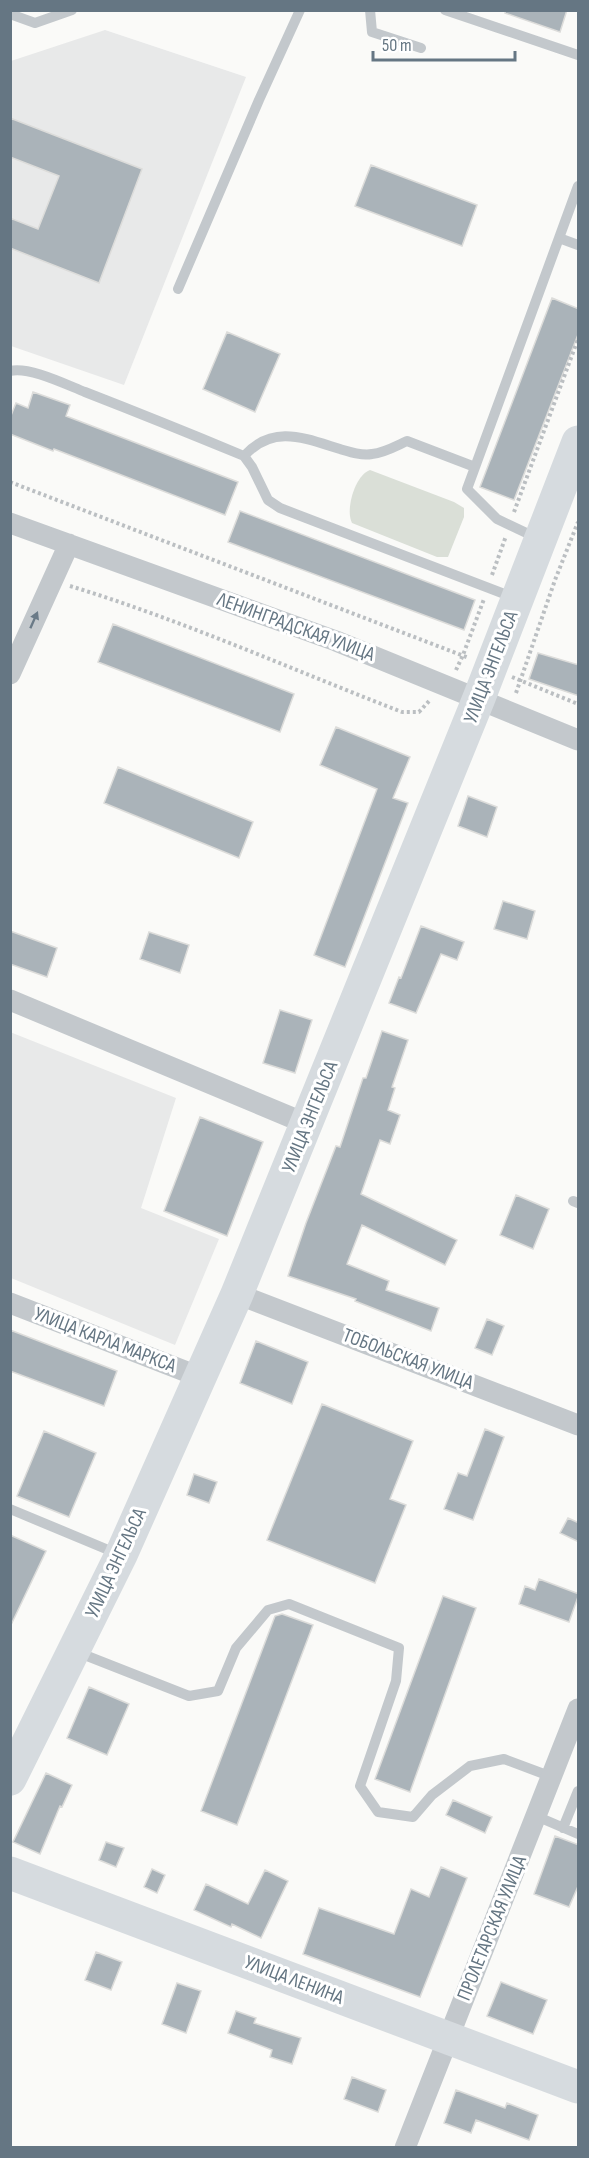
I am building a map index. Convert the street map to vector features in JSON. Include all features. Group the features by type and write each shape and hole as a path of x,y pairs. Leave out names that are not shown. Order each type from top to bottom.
{"main road":[{"name":"УЛИЦА ЭНГЕЛЬСА","path":"10,1779 121,1555 237,1294 308,1124 479,698 579,442"},
{"name":"УЛИЦА ЛЕНИНА","path":"10,1873 579,2087"}],"street":[{"name":"ЛЕНИНГРАДСКАЯ УЛИЦА","path":"10,523 336,641 579,740"},
{"path":"10,674 69,544"},
{"path":"10,1000 308,1124"},
{"name":"ТОБОЛЬСКАЯ УЛИЦА","path":"237,1294 579,1425"},
{"name":"УЛИЦА КАРЛА МАРКСА","path":"10,1303 200,1377"},
{"name":"ПРОЛЕТАРСКАЯ УЛИЦА","path":"405,2148 579,1709"}],"lane":[{"path":"10,14 35,23 72,10"},
{"path":"178,289 300,10"},
{"path":"370,10 372,32 421,48"},
{"path":"445,10 579,55"},
{"path":"540,539 497,519 467,489 579,186"},
{"path":"559,238 579,245"},
{"path":"10,371 17,369 48,378 156,419 244,456 252,466 268,500 280,508 518,599"},
{"path":"244,456 256,443 278,436 304,438 357,454 372,454 407,441 475,467"},
{"path":"10,1509 121,1555"},
{"path":"74,1651 189,1696 218,1691 237,1648 268,1610 289,1604 399,1648 396,1681 360,1786 378,1812 412,1817 432,1795 470,1766 504,1759 552,1777"},
{"path":"563,1828 579,1791"},
{"path":"536,1816 579,1834"}],"path":[{"path":"456,670 579,339"},
{"path":"10,482 471,659"},
{"path":"514,697 555,580 579,522"},
{"path":"64,585 99,595 402,712 419,712 433,697"},
{"path":"506,674 520,682 579,704"}],"shaded area":[{"path":"105,30 246,77 124,385 11,346 11,61"},
{"path":"370,470 454,502 464,508 464,517 448,557 437,557 352,523 350,510 353,494 360,479"},
{"path":"10,1032 176,1098 141,1208 219,1239 175,1345 11,1278"}],"building":[{"path":"506,10 567,10 560,32 505,13"},
{"path":"10,118 142,169 99,283 10,248 10,218 38,229 59,176 10,157"},
{"path":"371,165 477,205 462,246 355,206"},
{"path":"552,298 579,309 579,332 514,500 480,487"},
{"path":"227,332 280,354 255,412 203,389"},
{"path":"33,392 70,405 66,416 238,482 225,515 10,434 10,418 16,403 28,408"},
{"path":"240,511 475,600 464,630 228,542"},
{"path":"113,624 294,694 280,732 98,662"},
{"path":"538,653 579,665 579,696 529,679"},
{"path":"336,727 410,757 393,798 408,803 345,967 314,955 377,789 320,765"},
{"path":"118,767 253,822 239,858 104,803"},
{"path":"468,796 497,807 487,837 458,826"},
{"path":"503,901 535,911 527,939 494,929"},
{"path":"421,926 464,942 457,960 441,954 416,1013 389,1003"},
{"path":"10,931 57,948 47,977 10,964"},
{"path":"149,932 189,945 180,973 140,959"},
{"path":"280,1010 312,1020 295,1073 263,1063"},
{"path":"382,1031 408,1040 392,1087 395,1088 388,1110 400,1115 390,1144 380,1140 361,1194 457,1240 445,1265 362,1225 347,1264 389,1281 386,1290 439,1308 431,1331 355,1301 356,1299 288,1276 336,1146 340,1147 363,1078 366,1078"},
{"path":"200,1117 263,1142 227,1236 164,1211"},
{"path":"516,1195 549,1209 533,1249 500,1235"},
{"path":"487,1319 504,1326 492,1355 475,1348"},
{"path":"10,1330 117,1371 104,1406 10,1371"},
{"path":"256,1341 308,1362 292,1404 240,1383"},
{"path":"322,1404 413,1441 390,1499 406,1505 375,1583 267,1540"},
{"path":"485,1429 504,1437 473,1520 444,1509 458,1473 467,1476"},
{"path":"44,1431 96,1453 69,1517 17,1496"},
{"path":"194,1474 217,1482 209,1503 187,1495"},
{"path":"568,1518 579,1523 579,1542 560,1533"},
{"path":"10,1535 46,1551 10,1627"},
{"path":"539,1579 579,1594 569,1622 519,1604 525,1586 535,1590"},
{"path":"443,1596 476,1608 410,1792 375,1779"},
{"path":"282,1614 313,1625 237,1825 201,1811 275,1616"},
{"path":"89,1687 129,1704 107,1755 67,1738"},
{"path":"46,1773 72,1785 62,1807 60,1806 40,1854 13,1842"},
{"path":"453,1800 492,1817 485,1833 446,1815"},
{"path":"555,1836 579,1845 579,1884 569,1907 534,1894"},
{"path":"106,1842 124,1848 116,1867 99,1860"},
{"path":"441,1867 467,1878 420,1997 303,1954 319,1908 394,1934 411,1889 429,1897"},
{"path":"152,1869 165,1875 157,1893 144,1887"},
{"path":"265,1870 288,1881 261,1938 194,1910 206,1884 248,1904"},
{"path":"96,1952 122,1962 111,1990 85,1980"},
{"path":"501,1982 547,2000 533,2034 487,2016"},
{"path":"177,1983 201,1991 186,2033 162,2024"},
{"path":"236,2011 256,2018 254,2023 301,2038 292,2064 270,2057 272,2050 228,2033"},
{"path":"352,2077 386,2090 378,2112 344,2099"},
{"path":"456,2090 505,2108 507,2103 538,2115 529,2140 476,2120 471,2133 444,2123"}]}
